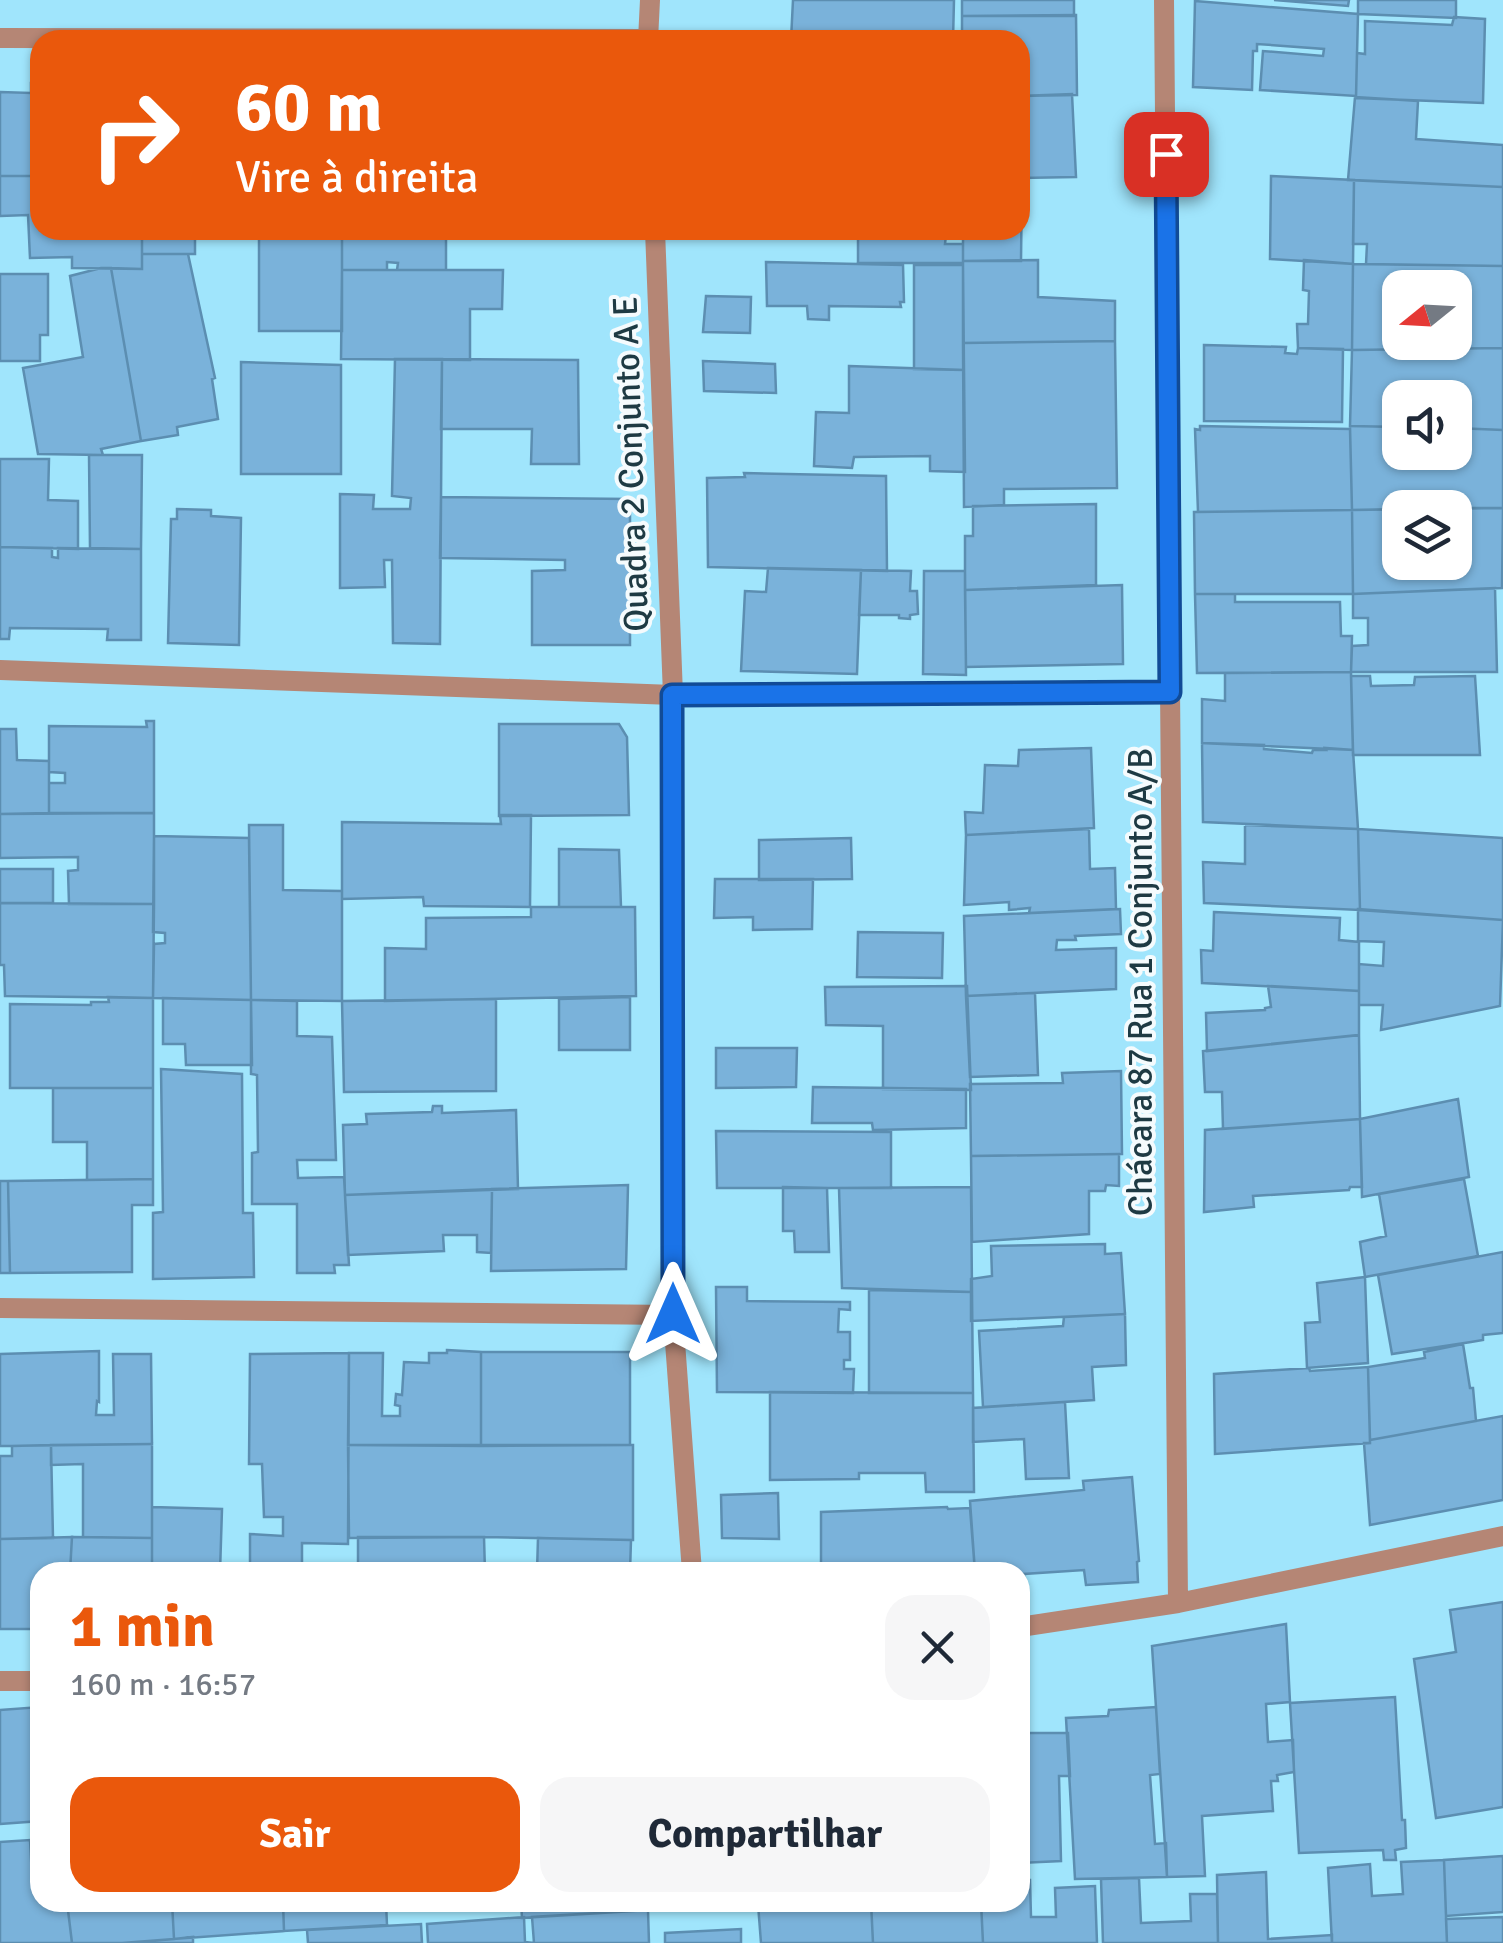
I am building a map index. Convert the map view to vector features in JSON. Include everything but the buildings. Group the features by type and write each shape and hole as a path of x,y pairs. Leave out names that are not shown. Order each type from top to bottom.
{"street":[{"path":"648,30 650,0"},
{"name":"Chácara 87 Rua 1 Conjunto A/B","path":"1164,0 1178,1603"},
{"path":"0,38 30,38"},
{"name":"Quadra 2 Conjunto A E","path":"655,240 672,695 673,1314 691,1562"},
{"path":"0,670 672,695 1170,692"},
{"path":"0,1308 673,1314"},
{"path":"1030,1625 1178,1603 1503,1536"},
{"path":"0,1681 30,1682"}],"route":[{"path":"673,1314 672,695 1170,692 1166,154"}]}
